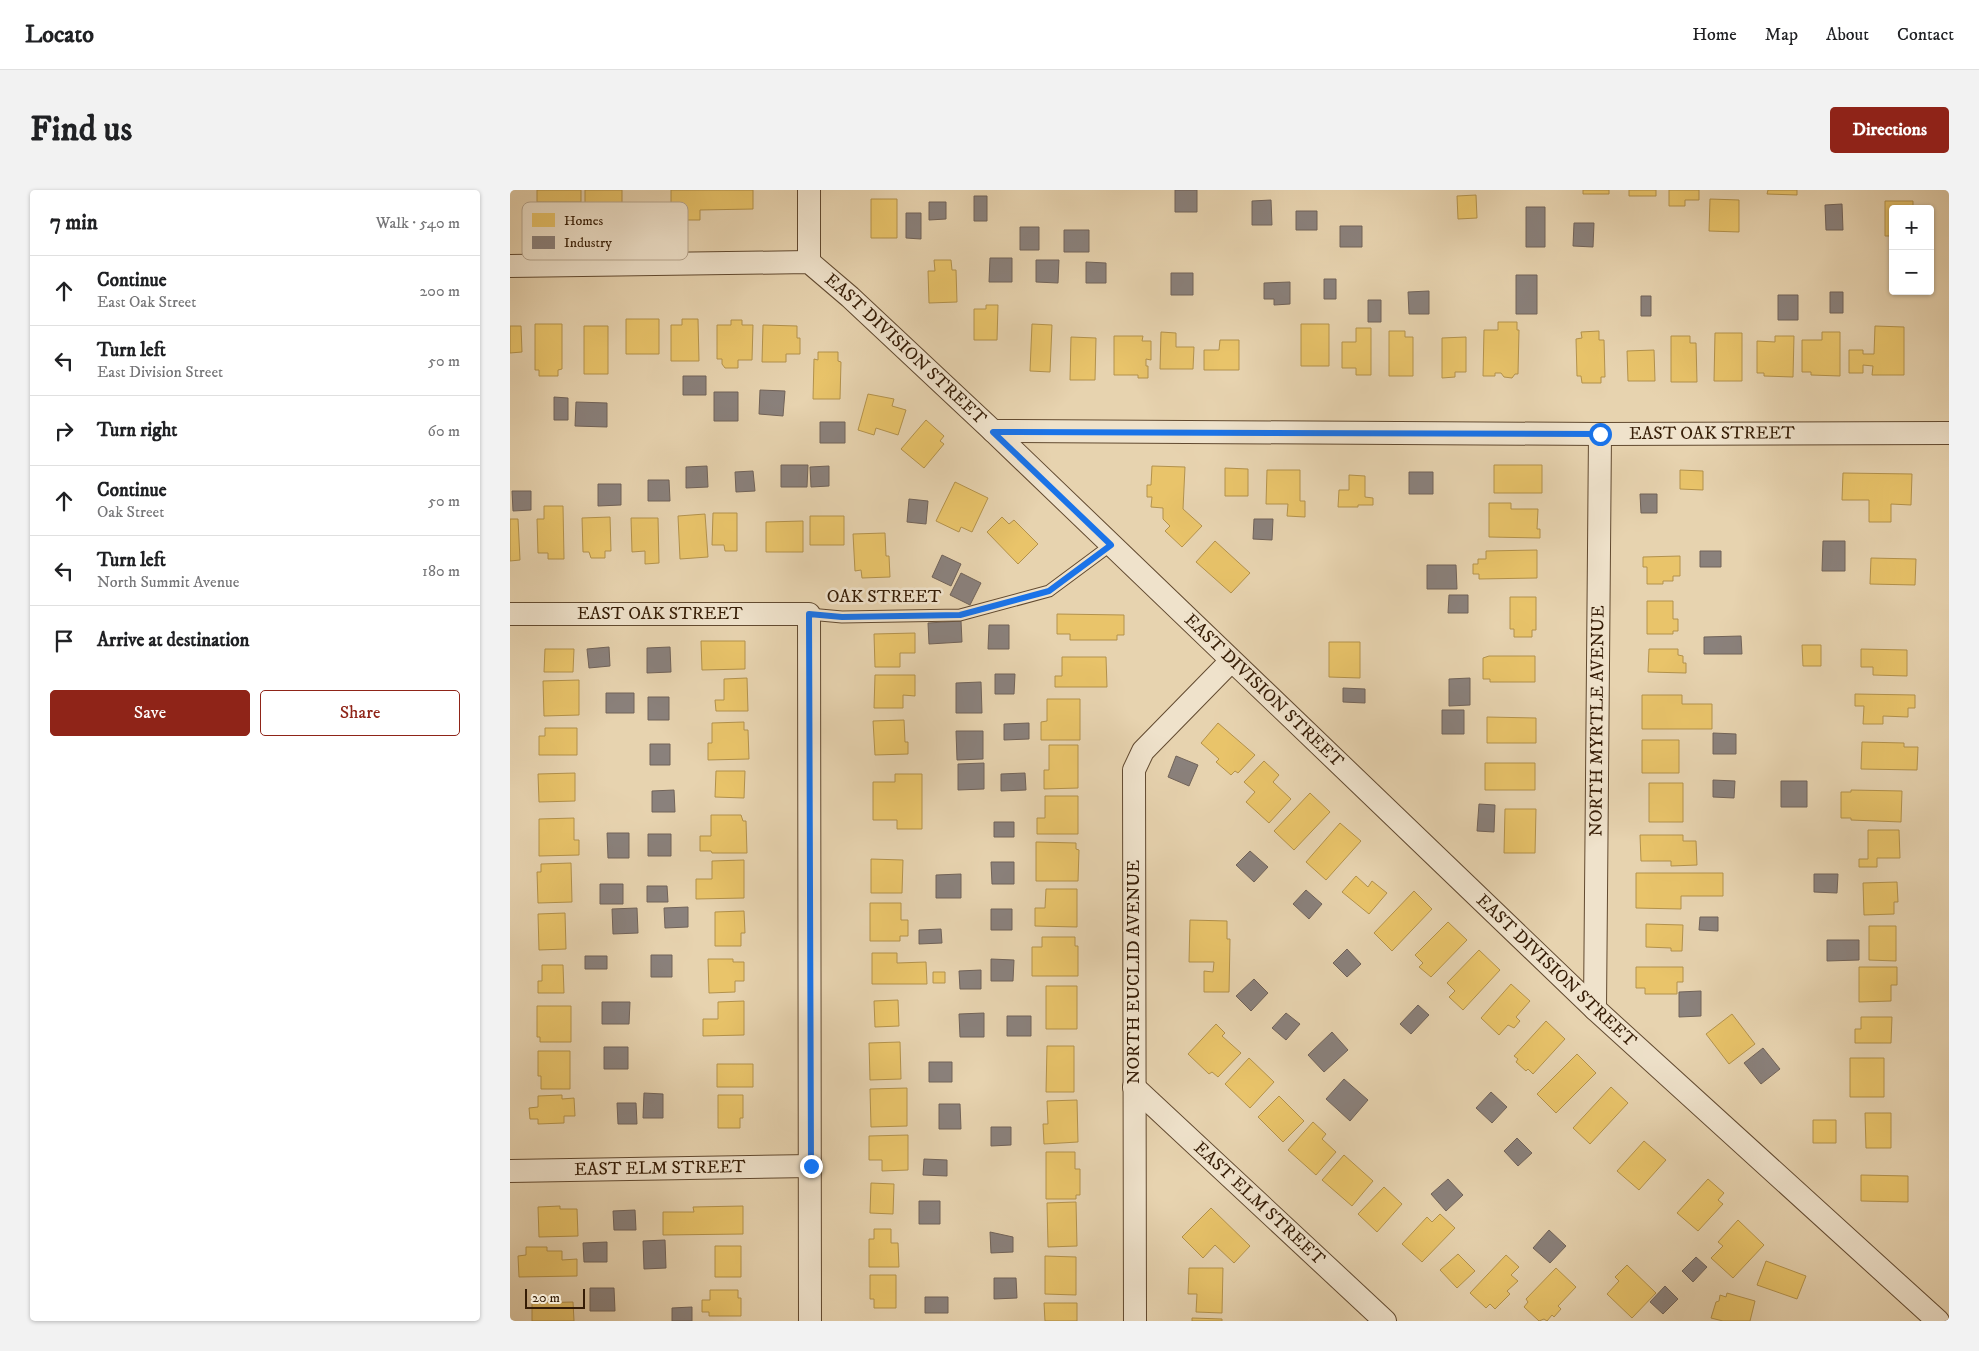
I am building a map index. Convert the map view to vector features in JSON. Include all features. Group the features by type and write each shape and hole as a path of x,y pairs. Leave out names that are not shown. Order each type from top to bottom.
{"street":[{"path":"808,262 809,190"},
{"name":"EAST DIVISION STREET","path":"510,266 808,262 850,297 993,432 1595,1009 1938,1321"},
{"name":"EAST OAK STREET","path":"993,432 1949,433"},
{"name":"NORTH MYRTLE AVENUE","path":"1595,1009 1600,434"},
{"name":"EAST OAK STREET","path":"510,614 809,614"},
{"path":"809,614 810,1321"},
{"name":"NORTH EUCLID AVENUE","path":"1135,1321 1134,770 1143,751 1231,661"},
{"name":"EAST ELM STREET","path":"1134,1087 1385,1321"},
{"name":"EAST ELM STREET","path":"510,1171 811,1166"}],"lane":[{"name":"OAK STREET","path":"809,614 842,617 960,615 1049,591 1111,545"}],"building: Homes":[{"path":"537,190 581,190 581,202 537,202"},
{"path":"585,190 622,190 622,202 585,202"},
{"path":"671,190 753,190 753,209 700,210 700,220 688,220 688,202 671,202"},
{"path":"1583,190 1609,190 1609,194 1583,194"},
{"path":"1629,190 1656,190 1656,196 1629,196"},
{"path":"1669,190 1699,190 1699,200 1685,200 1685,206 1669,206"},
{"path":"1768,190 1797,190 1797,195 1767,194"},
{"path":"1476,195 1477,218 1458,219 1457,196"},
{"path":"871,199 897,199 897,238 871,238"},
{"path":"1710,199 1739,200 1739,232 1709,231"},
{"path":"1885,201 1913,201 1913,205 1889,205 1889,236 1885,236"},
{"path":"934,260 951,260 952,270 956,270 957,302 929,303 928,271 935,271"},
{"path":"986,305 998,305 997,340 974,340 974,309 986,309"},
{"path":"626,319 659,319 659,354 626,354"},
{"path":"682,319 698,319 699,361 671,361 671,325 682,325"},
{"path":"731,320 742,320 742,325 753,325 752,360 738,360 738,368 725,368 722,364 722,359 717,359 717,325 731,325"},
{"path":"1498,322 1517,322 1517,330 1519,330 1518,374 1515,374 1512,378 1504,377 1501,373 1495,373 1495,376 1483,376 1484,330 1498,330"},
{"path":"535,324 562,324 562,369 558,370 558,376 539,376 539,370 535,370"},
{"path":"1032,324 1052,325 1050,372 1030,371"},
{"path":"1301,324 1329,324 1329,366 1301,366"},
{"path":"763,325 797,326 797,338 800,338 800,354 786,354 786,362 762,362"},
{"path":"510,326 521,326 522,352 510,353"},
{"path":"584,326 608,326 608,374 584,374"},
{"path":"1875,326 1904,327 1904,375 1872,375 1873,366 1863,365 1863,373 1849,373 1849,350 1863,350 1863,354 1874,354"},
{"path":"1356,328 1371,328 1371,375 1356,375 1356,368 1342,368 1342,342 1356,342"},
{"path":"1389,331 1405,331 1405,337 1413,337 1413,376 1389,376"},
{"path":"1599,331 1599,340 1604,340 1605,377 1601,377 1601,383 1582,383 1581,376 1577,376 1576,339 1582,338 1581,332"},
{"path":"1161,332 1176,333 1176,347 1194,347 1193,369 1160,369"},
{"path":"1822,332 1840,332 1840,376 1811,375 1811,372 1802,372 1802,340 1822,340"},
{"path":"1715,333 1742,333 1742,381 1714,381"},
{"path":"1114,336 1143,336 1142,341 1151,341 1151,360 1146,359 1148,378 1138,378 1138,375 1114,375"},
{"path":"1671,336 1690,336 1690,343 1696,343 1697,382 1671,382"},
{"path":"1775,336 1794,336 1793,377 1764,376 1764,373 1757,373 1757,341 1775,342"},
{"path":"1071,337 1096,338 1095,380 1070,380"},
{"path":"1466,337 1466,372 1455,372 1455,377 1442,378 1442,338"},
{"path":"1220,340 1239,340 1239,370 1204,370 1204,350 1219,350"},
{"path":"1654,350 1655,381 1628,381 1627,351"},
{"path":"818,352 838,352 838,361 841,362 840,399 813,399 814,359 818,360"},
{"path":"868,394 894,399 892,406 906,410 898,435 876,428 874,435 858,430"},
{"path":"926,420 944,436 940,441 944,444 924,468 901,449"},
{"path":"1494,465 1542,465 1542,493 1494,493"},
{"path":"1152,466 1185,467 1183,509 1202,526 1182,547 1165,531 1170,526 1163,519 1163,508 1151,507 1152,497 1147,497 1147,485 1151,485"},
{"path":"1225,468 1248,469 1248,496 1225,496"},
{"path":"1267,470 1300,470 1300,501 1305,501 1305,517 1287,516 1288,504 1266,504"},
{"path":"1680,470 1703,471 1703,490 1680,489"},
{"path":"1843,473 1912,474 1911,505 1891,504 1891,522 1869,522 1869,500 1842,500"},
{"path":"1349,475 1365,476 1365,497 1373,498 1373,505 1338,507 1339,490 1349,490"},
{"path":"955,482 988,498 972,532 961,527 959,532 936,521"},
{"path":"1489,503 1511,503 1511,509 1538,509 1537,529 1540,529 1540,538 1489,537"},
{"path":"544,506 563,506 564,559 548,559 548,553 538,553 537,519 544,519"},
{"path":"713,513 737,513 737,551 725,551 724,545 712,545"},
{"path":"705,514 708,557 680,559 678,516"},
{"path":"810,516 844,516 844,545 810,545"},
{"path":"610,517 611,551 605,551 605,558 591,558 589,552 583,552 582,518"},
{"path":"1002,517 1009,524 1014,520 1038,544 1018,564 987,532"},
{"path":"631,518 658,518 659,563 645,564 645,551 632,552"},
{"path":"510,519 518,519 520,560 510,561"},
{"path":"803,521 803,552 766,552 766,522"},
{"path":"885,533 886,556 889,556 890,577 862,578 861,570 855,571 853,534"},
{"path":"1215,541 1250,573 1231,593 1196,562"},
{"path":"1537,550 1537,578 1479,579 1479,574 1473,574 1473,564 1478,564 1478,559 1486,559 1486,551"},
{"path":"1680,556 1680,576 1673,576 1673,581 1663,581 1663,584 1647,584 1647,567 1643,567 1643,557"},
{"path":"1871,558 1916,559 1915,585 1870,584"},
{"path":"1510,597 1536,597 1536,630 1532,630 1532,637 1514,637 1514,629 1510,629"},
{"path":"1647,601 1673,601 1673,619 1678,619 1678,631 1673,631 1673,634 1647,634"},
{"path":"1057,614 1124,615 1124,635 1117,635 1117,640 1070,640 1070,634 1057,634"},
{"path":"915,633 915,653 900,653 900,667 875,667 874,634"},
{"path":"701,641 745,641 745,669 702,670"},
{"path":"1329,642 1360,642 1360,678 1329,677"},
{"path":"1802,645 1821,645 1821,666 1803,666"},
{"path":"545,649 574,649 573,672 544,672"},
{"path":"1649,649 1678,649 1678,655 1683,656 1683,663 1686,663 1686,673 1648,672"},
{"path":"1861,649 1907,650 1907,676 1873,675 1873,667 1861,667"},
{"path":"1489,656 1535,656 1535,682 1490,682 1490,679 1483,679 1483,658"},
{"path":"1062,657 1106,657 1107,687 1055,687 1055,676 1062,676"},
{"path":"875,675 915,675 915,696 903,695 903,708 874,708"},
{"path":"747,678 748,711 716,711 715,700 724,700 724,679"},
{"path":"579,680 579,715 544,716 543,681"},
{"path":"1855,694 1915,695 1915,708 1908,708 1908,717 1883,716 1883,724 1863,724 1864,706 1855,706"},
{"path":"1642,695 1682,695 1682,704 1712,704 1712,729 1642,729"},
{"path":"1047,699 1080,699 1080,740 1041,740 1041,722 1047,721"},
{"path":"1487,717 1536,718 1536,743 1487,743"},
{"path":"904,720 905,742 908,742 908,754 875,755 873,721"},
{"path":"744,722 744,730 748,730 749,759 708,760 708,743 712,743 712,723"},
{"path":"1218,723 1255,755 1238,773 1235,771 1231,775 1216,762 1219,759 1201,743"},
{"path":"545,728 577,728 577,755 539,755 539,736 545,736"},
{"path":"1642,740 1679,740 1679,773 1642,773"},
{"path":"1862,742 1904,743 1904,747 1918,747 1917,770 1861,769"},
{"path":"1049,745 1078,745 1078,788 1044,789 1044,770 1049,770"},
{"path":"1264,761 1279,775 1273,782 1291,799 1269,823 1246,802 1255,792 1244,782"},
{"path":"1485,763 1535,763 1535,790 1485,790"},
{"path":"716,771 745,771 744,798 715,797"},
{"path":"575,773 575,801 539,802 538,774"},
{"path":"895,774 922,774 922,829 897,829 897,820 873,820 873,782 895,782"},
{"path":"1649,783 1683,783 1683,822 1649,822"},
{"path":"1851,790 1902,791 1901,822 1841,818 1841,792 1851,792"},
{"path":"1310,793 1330,812 1294,850 1274,831"},
{"path":"1045,796 1078,796 1078,834 1037,834 1037,818 1045,818"},
{"path":"1505,809 1536,809 1535,853 1504,853"},
{"path":"711,815 741,815 743,821 746,821 747,853 700,851 700,836 711,836"},
{"path":"574,818 574,840 579,840 579,855 539,856 539,819"},
{"path":"1340,823 1361,841 1326,880 1306,862"},
{"path":"1868,830 1899,830 1900,858 1877,858 1877,867 1859,867 1859,859 1868,859"},
{"path":"1640,835 1683,835 1683,841 1696,841 1697,865 1671,866 1671,861 1641,861"},
{"path":"1036,842 1076,843 1076,849 1079,850 1078,881 1036,881"},
{"path":"871,859 903,860 902,893 871,893"},
{"path":"744,860 744,898 696,899 696,879 712,879 712,861"},
{"path":"571,863 572,902 538,903 537,872 541,872 541,864"},
{"path":"1636,873 1723,873 1723,896 1681,896 1681,909 1636,908"},
{"path":"1356,876 1368,887 1372,881 1387,893 1369,914 1342,892"},
{"path":"1897,882 1898,902 1894,902 1894,914 1864,915 1863,883"},
{"path":"1046,889 1077,889 1077,927 1035,926 1035,908 1045,908"},
{"path":"1414,891 1432,909 1392,951 1374,933"},
{"path":"870,903 901,903 901,920 908,920 908,936 900,936 900,941 870,941"},
{"path":"744,911 745,933 741,933 741,946 715,946 715,912"},
{"path":"565,913 566,949 539,950 538,914"},
{"path":"1190,920 1227,921 1227,939 1230,939 1229,992 1204,992 1204,971 1213,972 1214,962 1189,962"},
{"path":"1448,922 1467,940 1431,977 1419,967 1423,963 1415,955"},
{"path":"1646,924 1683,925 1682,951 1671,951 1671,948 1646,947"},
{"path":"1869,926 1896,926 1896,961 1869,960"},
{"path":"1042,937 1075,937 1075,946 1078,946 1078,976 1032,976 1032,947 1042,947"},
{"path":"1479,950 1500,970 1463,1010 1449,997 1455,991 1447,983"},
{"path":"872,953 897,953 897,963 926,962 927,984 872,984"},
{"path":"708,959 733,959 733,962 744,962 744,981 735,981 735,992 709,993"},
{"path":"542,965 563,965 564,993 538,993 538,981 542,981"},
{"path":"1636,967 1683,967 1683,982 1677,982 1677,994 1645,994 1645,988 1636,988"},
{"path":"1859,967 1897,967 1897,985 1891,985 1891,1001 1859,1002"},
{"path":"933,972 945,972 945,983 933,983"},
{"path":"1511,984 1530,1001 1516,1017 1520,1021 1514,1028 1508,1025 1499,1035 1481,1018"},
{"path":"1046,986 1077,986 1077,1029 1046,1029"},
{"path":"898,1000 899,1026 875,1027 874,1001"},
{"path":"744,1001 744,1035 703,1036 703,1019 718,1019 718,1002"},
{"path":"537,1006 571,1006 571,1042 540,1042 540,1037 537,1037"},
{"path":"1732,1014 1755,1044 1729,1064 1706,1034"},
{"path":"1861,1017 1892,1017 1891,1043 1855,1043 1855,1029 1861,1029"},
{"path":"1546,1021 1565,1039 1533,1074 1528,1069 1526,1071 1516,1062 1518,1059 1514,1056"},
{"path":"1216,1024 1225,1033 1222,1036 1241,1053 1218,1077 1212,1072 1209,1074 1188,1054"},
{"path":"900,1042 901,1079 870,1080 869,1043"},
{"path":"1047,1046 1074,1046 1074,1092 1046,1092"},
{"path":"538,1051 570,1051 570,1089 541,1089 541,1076 538,1076"},
{"path":"1577,1054 1596,1073 1556,1113 1537,1094"},
{"path":"1249,1058 1274,1082 1250,1108 1225,1084"},
{"path":"1850,1058 1884,1058 1884,1097 1850,1097"},
{"path":"717,1064 753,1064 753,1087 717,1087"},
{"path":"1611,1087 1628,1103 1590,1144 1573,1128"},
{"path":"907,1088 907,1126 871,1127 870,1089"},
{"path":"562,1095 562,1099 574,1098 575,1116 564,1116 564,1123 538,1124 538,1119 530,1119 529,1108 538,1107 538,1096"},
{"path":"718,1095 743,1095 743,1118 740,1118 740,1128 718,1128"},
{"path":"1279,1096 1304,1121 1283,1142 1258,1117"},
{"path":"1077,1100 1078,1142 1044,1144 1043,1124 1048,1124 1047,1101"},
{"path":"1865,1113 1891,1113 1891,1148 1866,1148"},
{"path":"1813,1120 1836,1120 1836,1143 1813,1143"},
{"path":"1313,1122 1326,1134 1322,1139 1336,1152 1316,1175 1288,1150"},
{"path":"908,1135 908,1170 882,1171 882,1160 869,1160 869,1136"},
{"path":"1644,1141 1666,1160 1639,1190 1617,1171"},
{"path":"1046,1152 1075,1152 1075,1169 1080,1169 1080,1195 1076,1195 1076,1199 1046,1199"},
{"path":"1344,1155 1373,1181 1352,1206 1322,1180"},
{"path":"1861,1175 1908,1176 1908,1202 1861,1201"},
{"path":"1708,1179 1724,1193 1718,1200 1723,1204 1698,1231 1677,1213"},
{"path":"871,1183 894,1184 893,1214 870,1213"},
{"path":"1384,1187 1402,1204 1377,1232 1358,1214"},
{"path":"1076,1202 1077,1246 1048,1247 1047,1203"},
{"path":"560,1206 560,1209 577,1209 578,1236 539,1237 538,1207"},
{"path":"743,1206 743,1234 663,1235 663,1212 694,1212 693,1207"},
{"path":"1211,1208 1250,1246 1234,1263 1215,1245 1203,1258 1182,1237"},
{"path":"1440,1214 1455,1228 1422,1262 1402,1244 1427,1217 1432,1222"},
{"path":"1738,1220 1764,1245 1733,1278 1711,1258 1723,1246 1718,1242"},
{"path":"874,1229 891,1229 891,1243 898,1243 899,1267 869,1267 869,1239 874,1239"},
{"path":"715,1246 741,1246 741,1277 715,1277"},
{"path":"526,1247 547,1247 547,1251 562,1251 562,1260 577,1259 577,1276 519,1277 518,1256 526,1255"},
{"path":"1458,1254 1475,1271 1457,1288 1440,1270"},
{"path":"1506,1255 1519,1267 1511,1275 1518,1281 1507,1291 1510,1294 1495,1309 1490,1304 1486,1308 1470,1293"},
{"path":"1045,1256 1076,1257 1076,1295 1045,1294"},
{"path":"1766,1261 1806,1276 1797,1299 1757,1285"},
{"path":"1627,1265 1656,1293 1632,1318 1607,1294 1619,1281 1615,1277"},
{"path":"1189,1268 1223,1268 1222,1313 1196,1312 1197,1294 1188,1294"},
{"path":"1556,1268 1576,1287 1558,1306 1561,1309 1554,1317 1552,1315 1547,1321 1544,1319 1539,1321 1524,1307 1528,1302 1526,1299"},
{"path":"870,1275 896,1275 896,1308 874,1308 874,1299 870,1299"},
{"path":"710,1290 738,1290 738,1298 741,1298 741,1316 709,1316 709,1312 702,1312 702,1300 710,1300"},
{"path":"1727,1293 1755,1301 1750,1321 1723,1321 1711,1318 1720,1295 1726,1297"},
{"path":"573,1302 574,1321 532,1321 532,1303"},
{"path":"1044,1303 1077,1303 1077,1321 1045,1321"},
{"path":"1192,1318 1222,1319 1222,1321 1192,1321"}],"building: Industry":[{"path":"1175,190 1197,190 1197,212 1175,212"},
{"path":"974,196 987,196 987,221 974,221"},
{"path":"1271,200 1272,225 1252,225 1252,201"},
{"path":"929,202 946,202 946,219 929,220"},
{"path":"1842,204 1843,230 1826,230 1825,205"},
{"path":"1526,207 1545,207 1545,247 1526,247"},
{"path":"1296,211 1317,211 1317,230 1296,230"},
{"path":"906,213 921,213 921,239 906,238"},
{"path":"1574,223 1594,223 1593,247 1573,246"},
{"path":"1340,226 1362,226 1362,247 1340,247"},
{"path":"1020,227 1039,227 1039,250 1020,250"},
{"path":"1064,230 1089,230 1089,252 1064,252"},
{"path":"990,258 1012,258 1012,282 989,282"},
{"path":"1036,260 1059,260 1058,283 1036,282"},
{"path":"1086,262 1106,263 1106,283 1086,283"},
{"path":"1171,273 1193,273 1193,295 1171,295"},
{"path":"1516,275 1537,275 1537,314 1516,314"},
{"path":"1324,279 1336,279 1336,299 1324,299"},
{"path":"1290,282 1290,304 1274,305 1274,299 1264,299 1264,283"},
{"path":"1429,291 1429,314 1409,314 1408,292"},
{"path":"1830,292 1843,292 1843,313 1830,313"},
{"path":"1778,295 1798,295 1798,320 1778,320"},
{"path":"1641,296 1651,296 1651,316 1641,316"},
{"path":"1368,300 1381,300 1381,322 1368,322"},
{"path":"683,376 706,376 706,395 683,395"},
{"path":"760,390 785,391 783,416 759,414"},
{"path":"714,392 738,392 738,421 714,421"},
{"path":"554,397 568,398 568,420 554,420"},
{"path":"576,402 607,403 607,427 575,426"},
{"path":"820,422 845,422 845,443 820,443"},
{"path":"781,465 808,465 807,487 781,487"},
{"path":"707,466 708,487 686,488 686,467"},
{"path":"829,466 829,486 811,487 810,467"},
{"path":"753,471 755,491 736,492 735,472"},
{"path":"1409,472 1433,472 1433,494 1409,494"},
{"path":"648,480 669,480 670,501 648,501"},
{"path":"598,484 621,484 621,505 598,506"},
{"path":"512,491 531,491 531,510 513,511"},
{"path":"1640,494 1657,494 1657,513 1641,513"},
{"path":"909,499 928,501 926,524 907,522"},
{"path":"1254,519 1273,519 1272,540 1253,539"},
{"path":"1823,541 1845,541 1845,571 1822,571"},
{"path":"1700,551 1721,551 1721,567 1700,567"},
{"path":"942,555 961,564 951,586 932,577"},
{"path":"1427,565 1456,565 1457,589 1427,589"},
{"path":"961,573 981,583 970,605 950,595"},
{"path":"1449,595 1468,595 1468,613 1448,613"},
{"path":"961,621 962,642 929,644 928,623"},
{"path":"989,625 1009,625 1009,649 988,649"},
{"path":"1741,636 1742,654 1704,654 1704,637"},
{"path":"609,647 610,666 589,668 587,649"},
{"path":"670,647 671,672 647,673 647,648"},
{"path":"995,674 1015,674 1014,694 995,694"},
{"path":"1470,678 1470,705 1449,706 1449,679"},
{"path":"981,682 982,713 956,713 956,683"},
{"path":"1343,688 1365,689 1365,703 1343,702"},
{"path":"606,693 634,693 634,713 606,713"},
{"path":"648,697 669,697 669,720 648,720"},
{"path":"1442,710 1464,710 1464,734 1442,734"},
{"path":"1029,723 1029,739 1004,740 1004,724"},
{"path":"956,731 983,731 983,759 957,760"},
{"path":"1713,733 1736,734 1736,754 1713,754"},
{"path":"650,744 670,744 670,765 650,765"},
{"path":"1176,756 1198,765 1189,786 1168,777"},
{"path":"984,763 984,789 958,790 958,764"},
{"path":"1025,773 1026,790 1001,791 1001,774"},
{"path":"1713,780 1735,781 1734,798 1713,797"},
{"path":"1781,781 1807,781 1807,807 1781,807"},
{"path":"674,790 675,812 652,812 652,791"},
{"path":"1479,804 1495,805 1494,832 1477,831"},
{"path":"994,822 1014,822 1014,837 994,837"},
{"path":"607,833 629,833 629,858 608,858"},
{"path":"648,834 671,834 671,856 648,856"},
{"path":"1250,851 1268,867 1254,882 1236,865"},
{"path":"991,862 1014,862 1014,884 992,884"},
{"path":"961,874 961,898 936,898 936,875"},
{"path":"1814,874 1838,874 1837,893 1814,892"},
{"path":"600,884 623,884 623,904 600,904"},
{"path":"647,886 667,886 668,902 647,902"},
{"path":"1306,890 1322,904 1309,919 1293,904"},
{"path":"688,907 688,927 665,928 664,908"},
{"path":"637,908 638,933 613,934 612,909"},
{"path":"991,909 1012,909 1012,930 991,930"},
{"path":"1700,917 1718,917 1718,931 1699,930"},
{"path":"941,929 942,943 919,944 919,930"},
{"path":"1827,940 1859,940 1859,960 1827,961"},
{"path":"1347,949 1361,964 1347,977 1333,963"},
{"path":"651,955 672,955 672,977 651,977"},
{"path":"585,956 607,956 607,969 585,969"},
{"path":"991,959 1014,960 1013,981 991,981"},
{"path":"981,970 981,989 960,989 959,971"},
{"path":"1254,979 1268,993 1251,1011 1236,996"},
{"path":"1701,991 1701,1016 1679,1017 1679,992"},
{"path":"602,1002 630,1002 629,1024 602,1024"},
{"path":"1418,1005 1429,1015 1411,1034 1400,1024"},
{"path":"984,1013 984,1037 960,1037 959,1014"},
{"path":"1286,1013 1300,1024 1286,1040 1272,1028"},
{"path":"1007,1016 1031,1016 1031,1036 1007,1036"},
{"path":"1332,1032 1348,1050 1324,1072 1308,1055"},
{"path":"604,1047 628,1047 628,1069 604,1069"},
{"path":"1763,1048 1780,1069 1761,1084 1744,1063"},
{"path":"929,1062 952,1062 952,1082 929,1082"},
{"path":"1344,1079 1368,1100 1350,1121 1326,1099"},
{"path":"1491,1092 1507,1107 1492,1123 1476,1108"},
{"path":"644,1093 663,1094 663,1118 643,1118"},
{"path":"617,1103 636,1103 637,1124 618,1124"},
{"path":"939,1104 960,1104 961,1129 939,1129"},
{"path":"991,1127 1011,1127 1011,1145 991,1146"},
{"path":"1517,1138 1532,1153 1518,1166 1504,1151"},
{"path":"924,1159 947,1160 947,1176 923,1175"},
{"path":"1448,1179 1463,1195 1446,1211 1431,1194"},
{"path":"919,1201 940,1201 940,1224 919,1224"},
{"path":"635,1210 636,1230 614,1230 613,1211"},
{"path":"1549,1230 1566,1246 1550,1263 1533,1248"},
{"path":"990,1232 1013,1237 1013,1252 991,1253"},
{"path":"665,1240 666,1268 644,1269 643,1241"},
{"path":"607,1242 607,1262 584,1262 583,1243"},
{"path":"1696,1257 1707,1267 1693,1282 1682,1271"},
{"path":"994,1278 1016,1278 1017,1298 994,1299"},
{"path":"1665,1286 1678,1299 1663,1314 1650,1302"},
{"path":"590,1288 614,1288 615,1311 590,1311"},
{"path":"925,1297 948,1297 948,1313 925,1313"},
{"path":"692,1307 692,1321 672,1321 672,1308"}],"route":[{"path":"811,1166 809,614 842,617 960,615 1049,591 1111,545 993,432 1600,434"}]}
